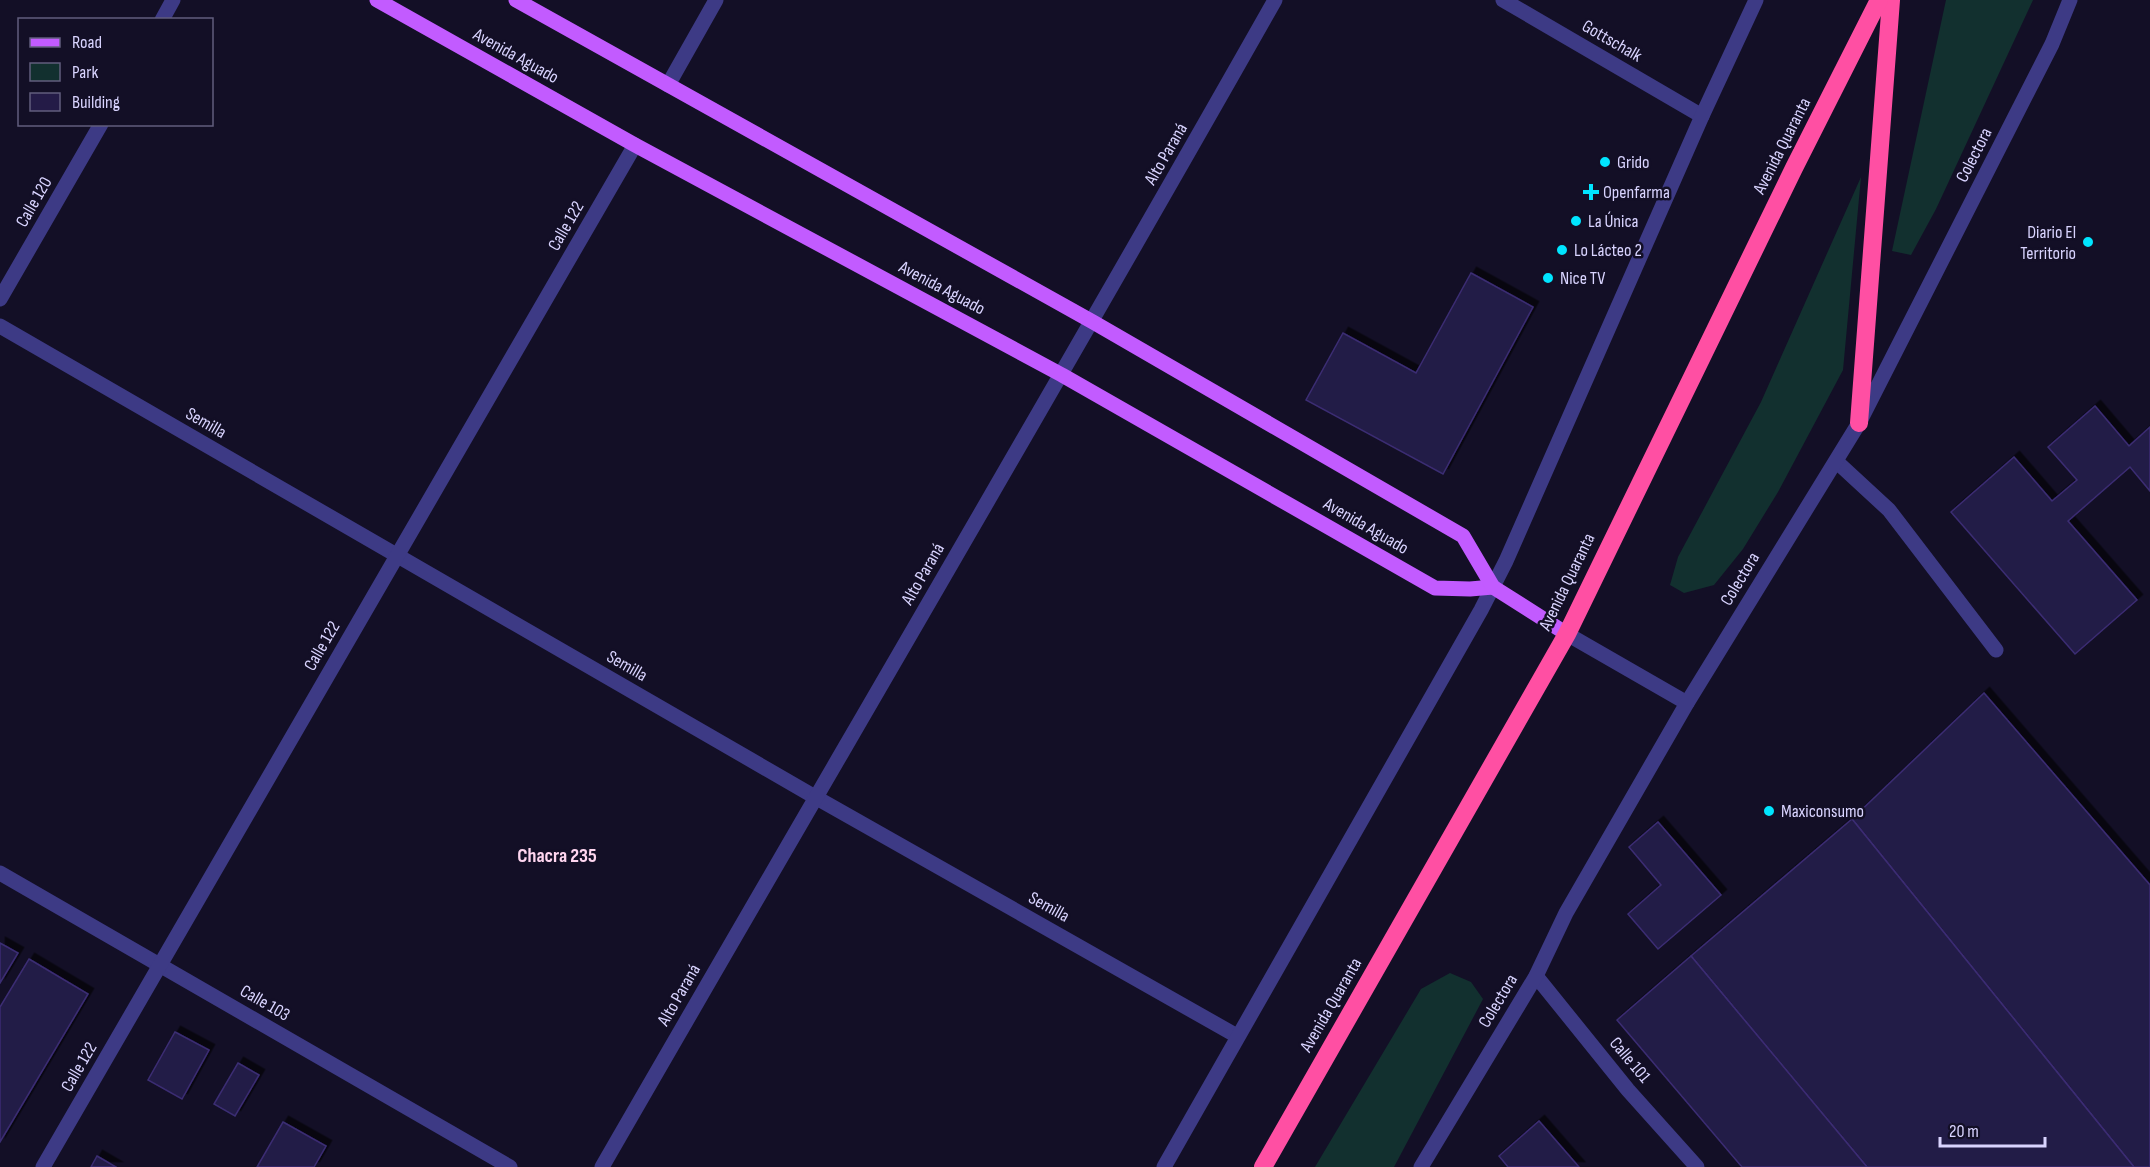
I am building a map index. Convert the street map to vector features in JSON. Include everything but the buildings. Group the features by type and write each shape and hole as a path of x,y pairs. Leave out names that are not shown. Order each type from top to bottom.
{"highway":[{"name":"Avenida Quaranta","path":"1263,1167 1567,633 1794,168 1879,0"},
{"path":"1859,423 1892,0"}],"main road":[{"name":"Avenida Aguado","path":"377,0 635,145 1062,375 1435,588 1493,587"},
{"path":"516,0 1093,322 1463,536 1493,587 1567,633"}],"street":[{"path":"163,18 173,0"},
{"path":"668,85 716,0"},
{"name":"Alto Paraná","path":"602,1167 1093,322 1275,0"},
{"name":"Gottschalk","path":"1503,0 1702,116"},
{"path":"1164,1167 1493,587 1702,116 1756,0"},
{"name":"Colectora","path":"1421,1167 1536,976 1566,913 1687,703 1859,423 2052,44 2070,0"},
{"name":"Calle 120","path":"0,298 100,126"},
{"name":"Calle 122","path":"43,1167 635,145"},
{"name":"Semilla","path":"0,326 815,797 1237,1036"},
{"path":"1837,462 1889,510 1996,650"},
{"path":"1567,633 1687,703"},
{"name":"Calle 103","path":"0,873 510,1167"},
{"name":"Calle 101","path":"1536,976 1628,1090 1697,1167"}],"green space":[{"path":"1946,0 2033,0 1936,209 1911,255 1892,251"},
{"path":"1861,177 1843,370 1778,492 1743,549 1714,585 1684,593 1670,585 1678,557 1761,402"},
{"path":"1450,973 1471,982 1483,999 1394,1167 1315,1167 1421,989"}],"place":[{"name":"Grido","path":"1605,162"},
{"name":"Openfarma","path":"1591,192"},
{"name":"La Única","path":"1576,221"},
{"name":"Diario El Territorio","path":"2088,242"},
{"name":"Lo Lácteo 2","path":"1562,250"},
{"name":"Nice TV","path":"1548,278"},
{"name":"Maxiconsumo","path":"1769,811"}],"district":[{"name":"Chacra 235","path":"557,856"}]}
